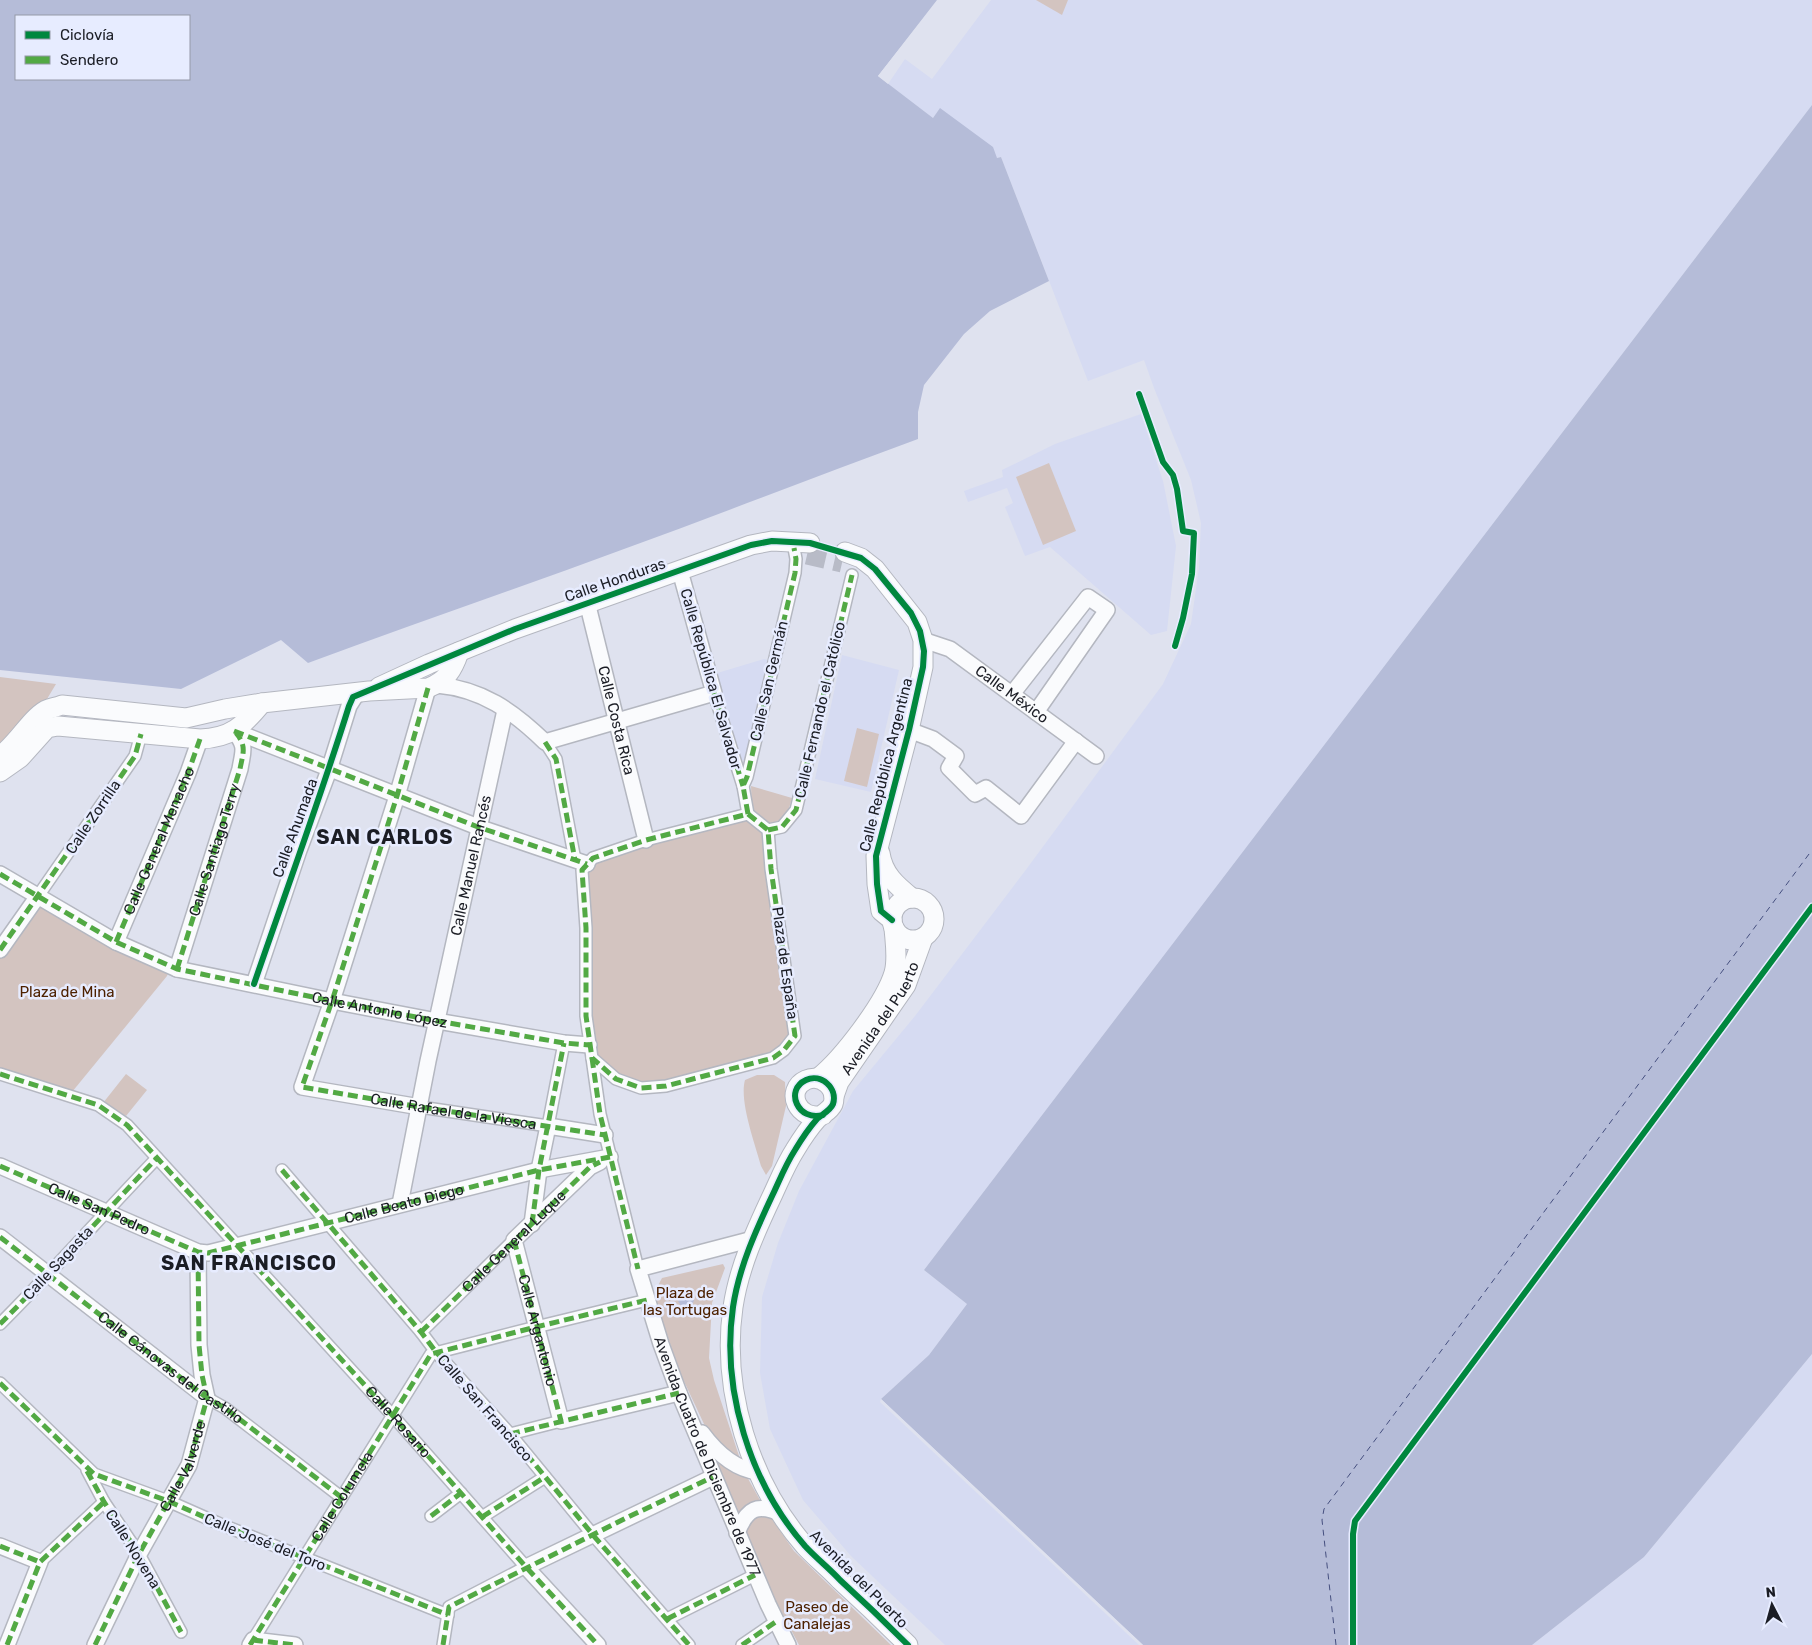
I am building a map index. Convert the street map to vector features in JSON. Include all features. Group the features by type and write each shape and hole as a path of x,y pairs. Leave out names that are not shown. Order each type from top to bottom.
{"street":[{"name":"Calle Honduras","path":"368,691 515,628 751,545 762,542 798,547"},
{"name":"Calle San Germán","path":"748,814 743,786 747,777 795,573 798,547"},
{"path":"846,563 869,562 916,622 922,640"},
{"name":"Calle Fernando el Católico","path":"768,830 782,826 796,810 846,563"},
{"name":"Calle República El Salvador","path":"680,571 714,693 743,786"},
{"path":"1012,694 1088,597 1107,610 1036,712"},
{"name":"Calle Costa Rica","path":"587,602 646,840"},
{"name":"Calle México","path":"922,640 950,649 1096,756"},
{"name":"Calle República Argentina","path":"893,924 882,911 877,884 876,856 909,730 923,667 922,640"},
{"path":"332,1001 432,686 447,677 454,668 459,652"},
{"path":"0,756 11,748 46,710 62,705 186,718 262,703 432,686 457,687 477,693 493,701 545,742 556,760 582,870 586,928 586,1016 590,1052"},
{"name":"Calle Ahumada","path":"254,984 352,700 356,694 368,691"},
{"path":"545,742 714,693"},
{"path":"0,772 20,758 48,728 58,726 200,739 213,738 234,732 262,703"},
{"name":"Calle Manuel Rancés","path":"400,1204 478,827 505,710"},
{"path":"909,730 933,739 956,756 949,768 975,794 986,788 1021,816 1076,741"},
{"path":"234,732 478,827 581,862 646,840 748,814 768,830"},
{"name":"Calle Santiago Terry","path":"173,967 240,769 243,742 234,732"},
{"name":"Calle Zorrilla","path":"38,896 135,756 141,734"},
{"name":"Calle General Menacho","path":"116,942 188,773 200,739"},
{"name":"Plaza de España","path":"590,1052 616,1079 642,1088 653,1088 773,1058 780,1054 793,1040 796,1036 771,869 768,830"},
{"name":"Calle República Argentina","path":"879,846 885,870 892,880 912,898"},
{"path":"0,874 116,942 173,967"},
{"path":"0,950 38,896"},
{"path":"912,898 926,902 933,912 933,926 923,938 911,940 905,938 893,924 895,908 900,903 912,898"},
{"name":"Avenida del Puerto","path":"818,1078 842,1055 882,998 894,972 893,924"},
{"name":"Avenida del Puerto","path":"834,1096 839,1082 906,985 923,938"},
{"name":"Calle Antonio López","path":"173,967 332,1001 564,1043 590,1052"},
{"name":"Calle Rafael de la Viesca","path":"332,1001 302,1088 605,1135"},
{"path":"532,1224 539,1170 564,1043"},
{"name":"Avenida Cuatro de Diciembre de 1977","path":"590,1052 600,1114 647,1300 679,1393 755,1575 788,1645"},
{"name":"Calle Rosario","path":"0,1074 98,1105 127,1125 393,1416 526,1567 598,1645"},
{"path":"818,1078 828,1084 834,1096 830,1108 823,1115 812,1116 798,1108 795,1098 798,1087 806,1080 818,1078"},
{"name":"Avenida del Puerto","path":"795,1149 798,1108"},
{"name":"Avenida del Puerto","path":"823,1115 795,1149 753,1239 736,1291 730,1355 735,1400 758,1472 782,1514 806,1546 908,1645"},
{"name":"Calle Beato Diego","path":"198,1252 208,1254 539,1170 610,1157"},
{"name":"Calle General Luque","path":"421,1332 590,1167 610,1157"},
{"name":"Calle Sagasta","path":"0,1324 49,1275 157,1158"},
{"name":"Calle San Pedro","path":"0,1166 198,1252"},
{"name":"Calle San Francisco","path":"282,1170 689,1645"},
{"name":"Calle Cánovas del Castillo","path":"0,1237 207,1398 224,1408 341,1497"},
{"path":"638,1269 753,1239"},
{"name":"Calle Argantonio","path":"514,1240 562,1421"},
{"name":"Calle Valverde","path":"95,1645 139,1554 189,1465 207,1398 202,1375 199,1345 198,1252"},
{"path":"436,1352 647,1300"},
{"name":"Calle Columela","path":"251,1642 431,1354 436,1352"},
{"path":"0,1383 85,1466"},
{"path":"510,1434 679,1393"},
{"path":"690,1416 719,1454 749,1471 758,1472"},
{"name":"Calle José del Toro","path":"85,1466 94,1474 168,1501 448,1615"},
{"name":"Calle Novena","path":"85,1466 104,1502 139,1554 181,1632"},
{"path":"482,1517 544,1477"},
{"path":"443,1645 449,1607 526,1567 714,1477"},
{"path":"431,1516 461,1493"},
{"path":"8,1645 40,1562 104,1502"},
{"path":"737,1533 743,1519 754,1510 771,1509 782,1514"},
{"path":"0,1546 40,1562"},
{"path":"667,1619 755,1575"},
{"path":"742,1645 777,1620"},
{"path":"251,1642 295,1645"}],"shaded area":[{"path":"0,0 938,0 878,76 933,118 940,108 993,147 997,158 1001,157 1049,281 990,311 964,334 924,385 918,412 918,439 698,522 308,663 281,640 181,689 0,670"},
{"path":"991,0 1812,0 1812,105 924,1270 967,1304 929,1355 881,1399 1143,1645 945,1645 851,1556 803,1500 770,1429 760,1373 762,1297 778,1243 799,1191 853,1091 915,1016 1163,684 1191,624 1199,568 1201,523 1191,480 1144,360 1088,381 1001,157 997,158 940,109 933,118 888,84 905,59 932,79"},
{"path":"1812,105 1812,1354 1644,1557 1532,1645 1143,1645 881,1399 929,1355 967,1304 924,1270"},
{"path":"1141,414 1163,481 1176,546 1167,631 1151,635 1050,547 1025,556 1005,507 1013,503 1007,488 968,502 964,491 1003,477 1002,470 1055,444"},
{"path":"842,655 899,670 871,792 815,779"},
{"path":"764,659 771,661 745,760 739,760 714,674"},
{"path":"683,1291 689,1291 694,1296 692,1305 683,1307 678,1302 678,1296"},
{"path":"1812,1354 1812,1645 1532,1645 1644,1557"}],"green space":[{"path":"1036,0 1068,0 1062,15"},
{"path":"1049,463 1076,531 1043,545 1016,477"},
{"path":"0,677 56,684 47,699 0,751"},
{"path":"857,728 879,734 867,787 844,781"},
{"path":"751,786 792,798 785,822 773,827 752,813"},
{"path":"748,814 768,830 795,1036 780,1054 641,1088 592,1058 582,870 593,858"},
{"name":"Plaza de Mina","path":"38,896 170,966 167,976 72,1092 0,1074 0,950"},
{"path":"126,1074 147,1090 126,1116 103,1103"},
{"path":"757,1075 774,1075 785,1082 786,1106 772,1166 766,1175 761,1166 752,1135 744,1099 745,1080"},
{"name":"Plaza de las Tortugas","path":"723,1264 725,1268 712,1303 709,1358 714,1380 740,1459 712,1441 681,1375 653,1295 662,1278"},
{"name":"Paseo de Canalejas","path":"716,1460 746,1475 765,1509 794,1551 891,1645 799,1645 772,1594"}],"pier":[{"path":"937,0 940,0 881,76 889,82 888,84 878,76"},
{"path":"881,1399 1143,1645 1139,1645 880,1402"}],"ferry route":[{"path":"1336,1645 1322,1520 1324,1509 1812,850"},
{"path":"1353,1645 1353,1534 1355,1521 1812,907"}],"tunnel":[{"path":"807,555 842,563"}],"marked path":[{"path":"748,814 743,786 747,777 795,573 796,559 794,548"},
{"path":"768,830 782,827 796,810 852,575"},
{"path":"428,688 397,796 332,1001 302,1087 605,1135"},
{"path":"714,693 743,786"},
{"path":"234,731 478,827 587,864"},
{"path":"177,969 240,769 243,746 236,733"},
{"path":"0,950 135,756 141,734"},
{"path":"116,942 188,773 200,739"},
{"path":"545,742 556,759 575,860"},
{"path":"748,814 768,830 771,869 795,1036 784,1050 773,1058 666,1086 641,1088 616,1079 592,1058 586,1016 586,928 582,870 593,858 646,840 748,814"},
{"path":"0,874 116,942 177,969 437,1021 564,1043 589,1045"},
{"path":"532,1224 539,1170 564,1043"},
{"path":"592,1058 600,1114 638,1269"},
{"path":"0,1074 98,1105 127,1125 393,1416 526,1567 598,1645"},
{"path":"0,1166 198,1252 208,1253 539,1170 610,1157"},
{"path":"0,1324 157,1158"},
{"path":"421,1332 590,1167 600,1162"},
{"path":"282,1170 689,1645"},
{"path":"0,1237 207,1398 225,1408 341,1497"},
{"path":"514,1240 561,1421"},
{"path":"95,1645 139,1554 189,1465 207,1398 202,1375 199,1345 198,1252"},
{"path":"250,1645 431,1354 647,1300"},
{"path":"0,1383 94,1474 168,1501 220,1524 448,1615"},
{"path":"510,1434 679,1393"},
{"path":"87,1471 104,1502 139,1554 181,1632"},
{"path":"482,1517 545,1477"},
{"path":"443,1645 449,1607 626,1518 713,1477"},
{"path":"431,1516 461,1493"},
{"path":"7,1645 40,1562 104,1502"},
{"path":"0,1546 40,1562"},
{"path":"667,1619 755,1575"},
{"path":"742,1645 777,1621"},
{"path":"253,1640 295,1645"}],"cycle path":[{"path":"1139,394 1163,462 1173,475 1183,531 1194,533 1192,574 1175,646"},
{"path":"254,984 353,697 515,629 751,545 772,541 810,543 861,558 875,569 911,613 920,631 924,651 923,667 909,730 876,856 877,884 881,911 892,920"},
{"path":"1353,1645 1353,1534 1355,1521 1812,907"},
{"path":"823,1115 814,1116 807,1114 797,1104 796,1091 799,1085 806,1080 812,1078 827,1083 833,1093 833,1104 830,1109 814,1123 792,1155 760,1221 739,1278 733,1307 730,1339 731,1370 736,1402 744,1434 755,1465 769,1494 786,1521 805,1546 908,1645"}],"district":[{"name":"SAN CARLOS","path":"385,837"},
{"name":"SAN FRANCISCO","path":"249,1263"}]}
